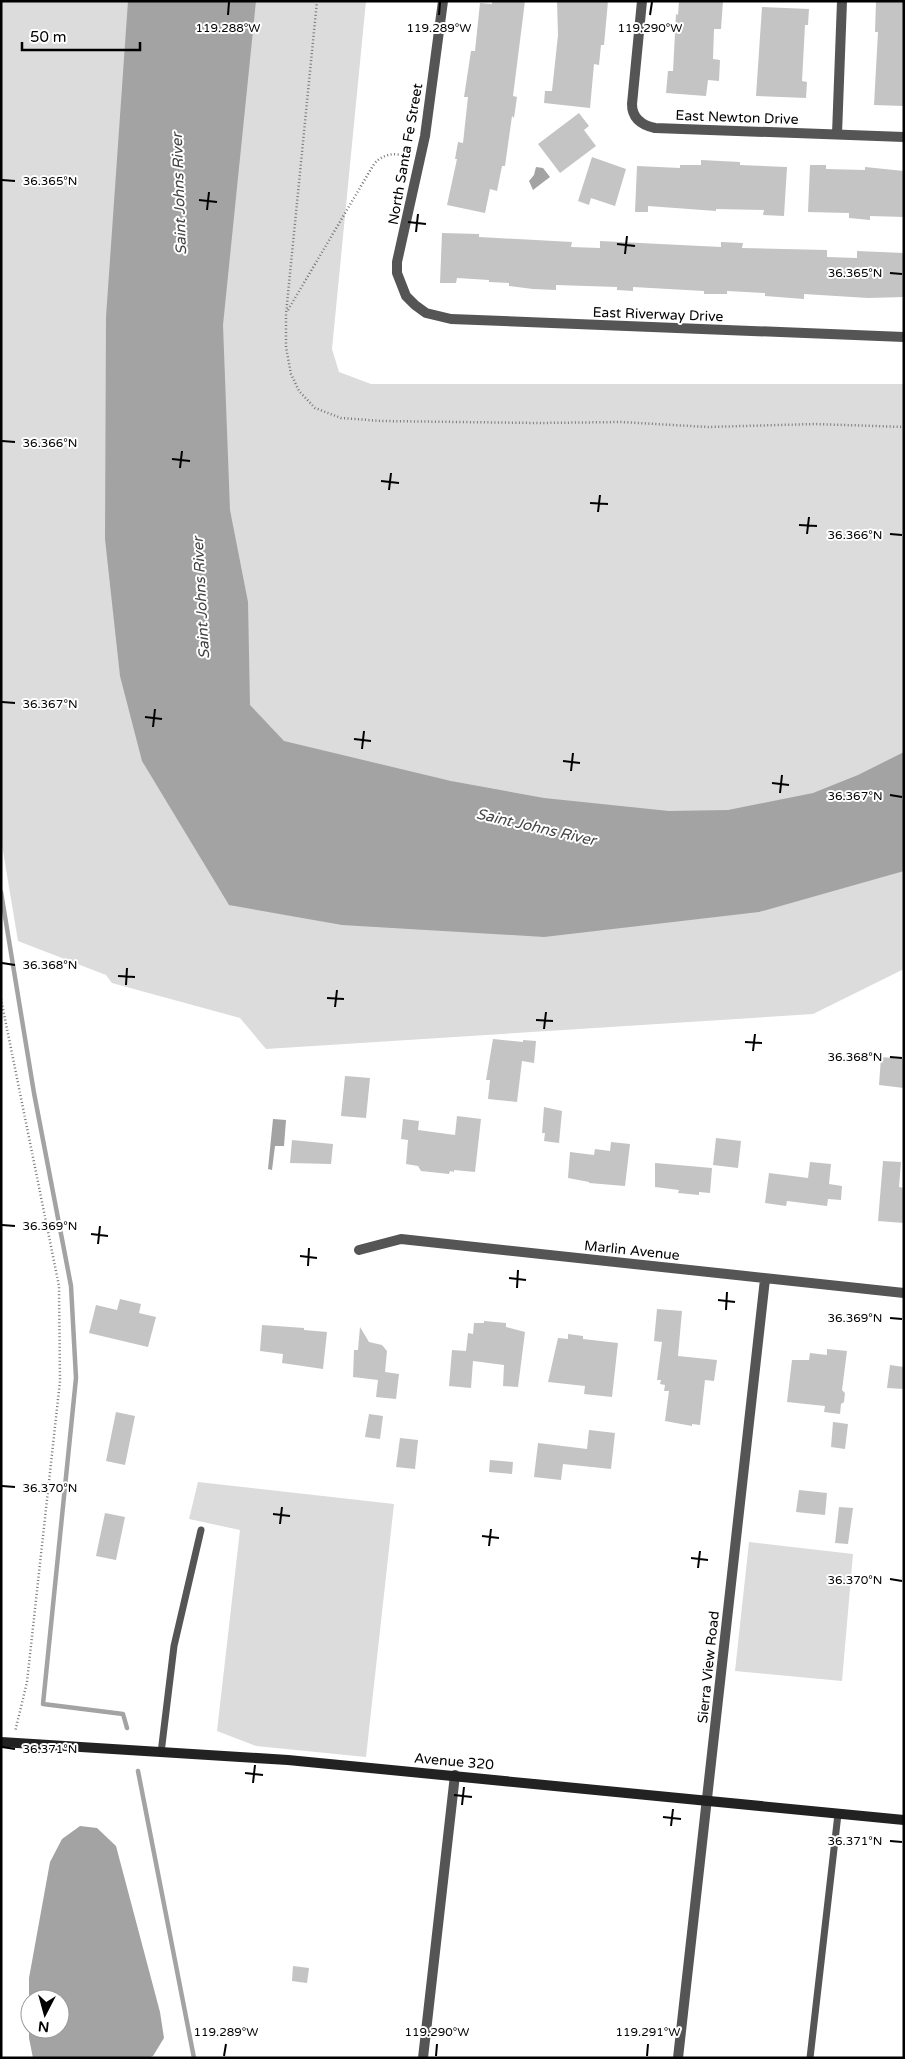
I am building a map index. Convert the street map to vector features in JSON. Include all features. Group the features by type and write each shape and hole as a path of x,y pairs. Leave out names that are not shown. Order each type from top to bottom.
{"street":[{"name":"North Santa Fe Street","path":"415,305 406,296 400,285 397,262 420,158 443,1"},
{"name":"East Newton Drive","path":"642,1 632,104 634,115 638,120 655,128 904,137"},
{"path":"837,134 842,1"},
{"name":"East Riverway Drive","path":"415,305 426,313 451,319 904,337"},
{"name":"Marlin Avenue","path":"359,1250 401,1239 904,1293"},
{"name":"Sierra View Road","path":"678,2058 708,1801 764,1279"},
{"name":"Avenue 320","path":"1,1742 288,1760 904,1820"},
{"path":"423,2058 455,1775"}],"lane":[{"path":"161,1753 174,1646 201,1530"},
{"path":"810,2058 838,1814"}],"path":[{"path":"286,314 379,158 390,154 420,158"},
{"path":"1,999 59,1286 60,1372 27,1682 12,1743"}],"shaded area":[{"path":"1,1 366,1 332,349 339,372 371,384 904,384 904,969 813,1014 266,1049 240,1018 112,983 106,975 18,941 1,839"},
{"path":"198,1482 394,1504 366,1757 256,1746 217,1731 240,1530 189,1519"},
{"path":"749,1542 853,1554 842,1681 735,1671"}],"water":[{"name":"Saint Johns River","path":"128,1 256,1 223,325 230,510 248,602 250,705 284,741 451,781 544,798 669,811 728,810 813,793 858,775 904,752 904,871 759,912 544,937 342,925 229,905 142,761 120,676 105,539 106,317"},
{"path":"536,167 543,168 550,177 533,190 529,181 534,175"},
{"path":"273,1119 286,1120 284,1146 275,1146 272,1170 268,1169"},
{"path":"80,1826 97,1828 116,1846 160,2012 164,2038 153,2056 148,2058 33,2058 29,2039 70,2039 70,1989 29,1989 29,1978 50,1862 62,1839"}],"building":[{"path":"492,1 525,1 513,96 517,97 514,118 512,116 505,166 502,166 497,191 490,189 485,213 447,205 457,159 455,159 458,142 463,143 468,97 464,97 471,51 475,51 480,3 492,4"},
{"path":"557,1 608,1 604,45 601,45 599,65 594,64 590,108 544,103 545,91 552,91 558,35"},
{"path":"679,1 723,1 721,29 714,29 713,59 720,60 719,81 708,80 706,96 666,93 668,71 673,71 676,14 678,15"},
{"path":"876,1 904,1 904,106 874,105 878,32 875,32"},
{"path":"762,7 809,9 808,25 805,25 802,81 807,82 806,98 756,96"},
{"path":"579,113 589,126 584,130 596,146 560,173 538,144"},
{"path":"592,157 626,169 615,206 591,198 589,205 578,201"},
{"path":"701,160 740,162 740,165 787,167 784,216 763,215 764,210 716,209 716,211 648,206 648,212 635,212 637,166 680,168 680,165 701,165"},
{"path":"810,165 826,165 826,169 865,170 865,167 904,171 904,217 870,216 870,220 849,218 849,213 808,212"},
{"path":"442,233 479,234 479,237 572,242 571,247 600,248 600,241 721,247 721,242 743,243 742,248 827,250 827,257 857,258 857,251 904,253 904,297 868,298 804,294 804,299 765,296 765,293 727,291 727,294 704,294 704,291 633,287 633,291 617,290 617,287 556,285 556,290 509,286 509,283 489,282 489,280 457,278 456,283 440,283"},
{"path":"493,1039 523,1042 523,1040 536,1041 534,1063 522,1061 517,1102 488,1099 490,1080 486,1080"},
{"path":"881,1057 904,1059 904,1088 879,1085"},
{"path":"345,1076 370,1078 366,1118 341,1116"},
{"path":"544,1107 562,1111 559,1143 544,1141 545,1133 542,1133"},
{"path":"457,1116 481,1119 475,1172 454,1170 454,1172 450,1171 449,1174 421,1171 418,1166 406,1164 408,1140 401,1139 403,1119 419,1121 418,1130 455,1135"},
{"path":"716,1138 741,1141 738,1168 713,1165"},
{"path":"292,1140 333,1144 331,1164 290,1163"},
{"path":"611,1142 630,1144 625,1186 589,1183 568,1178 570,1152 594,1155 595,1149 610,1151"},
{"path":"883,1161 901,1162 899,1187 904,1188 904,1223 878,1221"},
{"path":"810,1162 831,1164 829,1184 842,1186 841,1200 828,1199 827,1206 787,1201 786,1206 765,1203 769,1173 808,1178"},
{"path":"655,1163 712,1168 710,1193 699,1192 699,1195 678,1193 679,1190 655,1187"},
{"path":"120,1299 141,1304 139,1313 156,1317 148,1347 89,1333 96,1305 117,1310"},
{"path":"657,1309 682,1311 678,1356 717,1360 714,1381 705,1380 700,1425 692,1424 692,1426 665,1421 669,1391 664,1391 665,1385 660,1384 661,1380 657,1380 662,1342 654,1341"},
{"path":"484,1321 506,1323 506,1327 525,1332 518,1387 503,1386 504,1365 473,1361 471,1388 449,1386 452,1350 466,1351 468,1333 473,1334 474,1323 484,1323"},
{"path":"262,1325 304,1328 304,1330 327,1332 323,1369 282,1363 283,1354 260,1351"},
{"path":"360,1327 369,1342 382,1345 387,1351 385,1372 399,1374 396,1399 376,1397 378,1380 353,1377 354,1350 358,1350"},
{"path":"568,1334 583,1336 583,1339 618,1343 612,1397 584,1394 585,1386 548,1382 558,1338 568,1339"},
{"path":"827,1349 847,1351 842,1390 845,1393 844,1402 841,1404 840,1414 824,1412 825,1406 787,1402 792,1360 809,1360 810,1353 827,1355"},
{"path":"890,1365 904,1367 904,1389 887,1388"},
{"path":"116,1412 135,1416 125,1465 106,1461"},
{"path":"369,1414 383,1416 380,1439 365,1437"},
{"path":"833,1422 848,1424 845,1449 831,1447"},
{"path":"589,1430 615,1433 611,1469 563,1464 561,1480 534,1477 538,1443 587,1449"},
{"path":"400,1438 418,1440 415,1469 396,1467"},
{"path":"490,1460 513,1462 512,1474 489,1472"},
{"path":"799,1490 827,1493 825,1515 796,1512"},
{"path":"839,1507 853,1508 848,1544 835,1543"},
{"path":"105,1513 125,1517 116,1560 96,1556"},
{"path":"293,1966 309,1968 307,1983 292,1981"}],"waterway":[{"path":"1,892 34,1093 71,1286 76,1378 43,1704 123,1714 127,1728"},
{"path":"138,1771 194,2058"}]}
